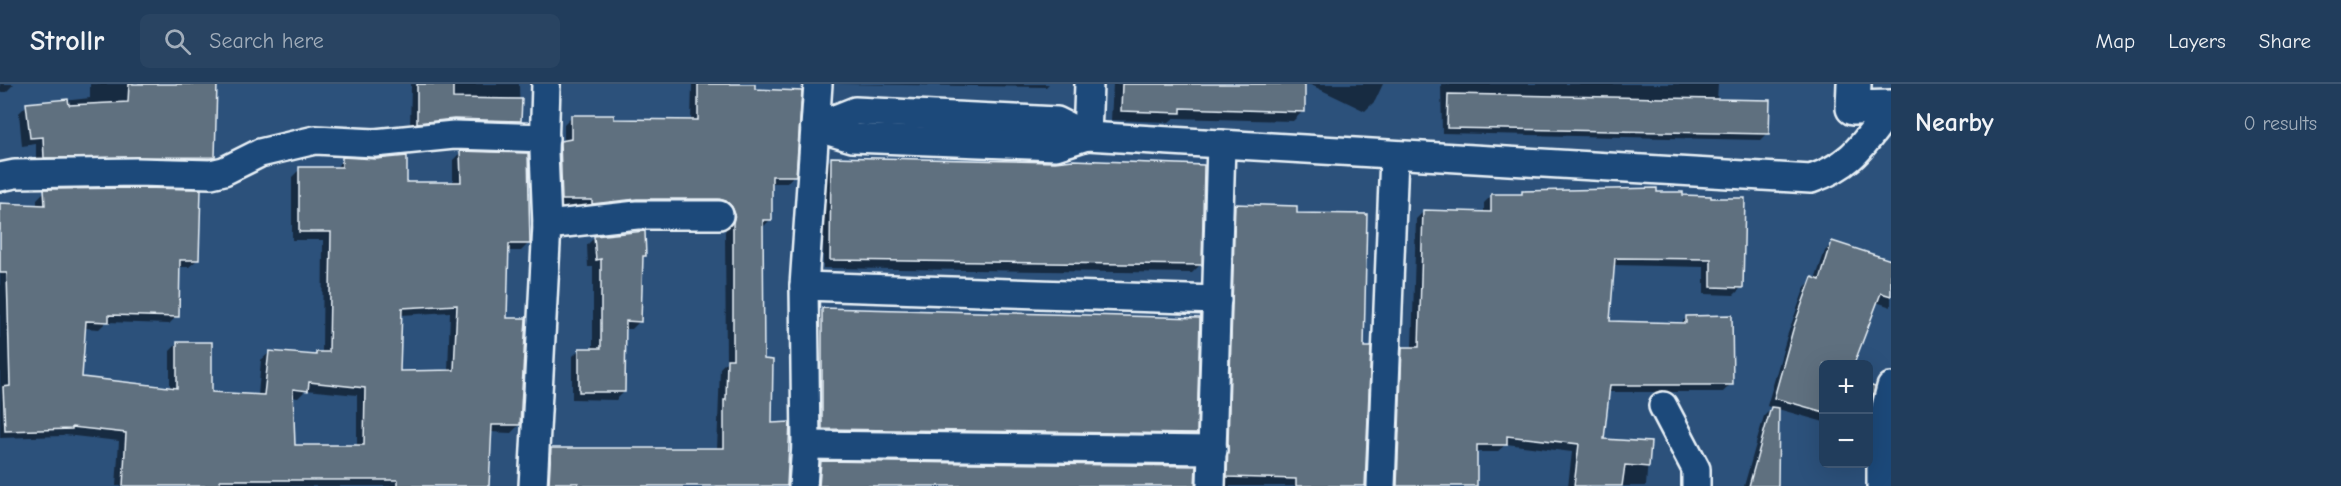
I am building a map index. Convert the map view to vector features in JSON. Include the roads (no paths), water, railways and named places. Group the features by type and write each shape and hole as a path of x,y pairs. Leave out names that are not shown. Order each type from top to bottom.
{"street":[{"path":"532,486 547,225 546,84"},
{"path":"803,486 806,446 804,286 814,127 819,84"},
{"path":"1087,136 1089,84"},
{"path":"814,127 855,111 1057,121 1087,136 1811,179 1839,167 1855,155 1891,107 1854,96"},
{"path":"1854,96 1866,139"},
{"path":"0,177 15,174 137,172 211,174 224,171 260,153 315,140 375,142 454,135 545,138"},
{"path":"1211,486 1221,144"},
{"path":"1381,486 1394,156"},
{"path":"547,225 637,214 718,215"},
{"path":"804,286 1217,300"},
{"path":"1881,486 1881,427 1891,387"},
{"path":"1663,406 1696,469 1696,486"},
{"path":"806,446 1213,450"}]}
